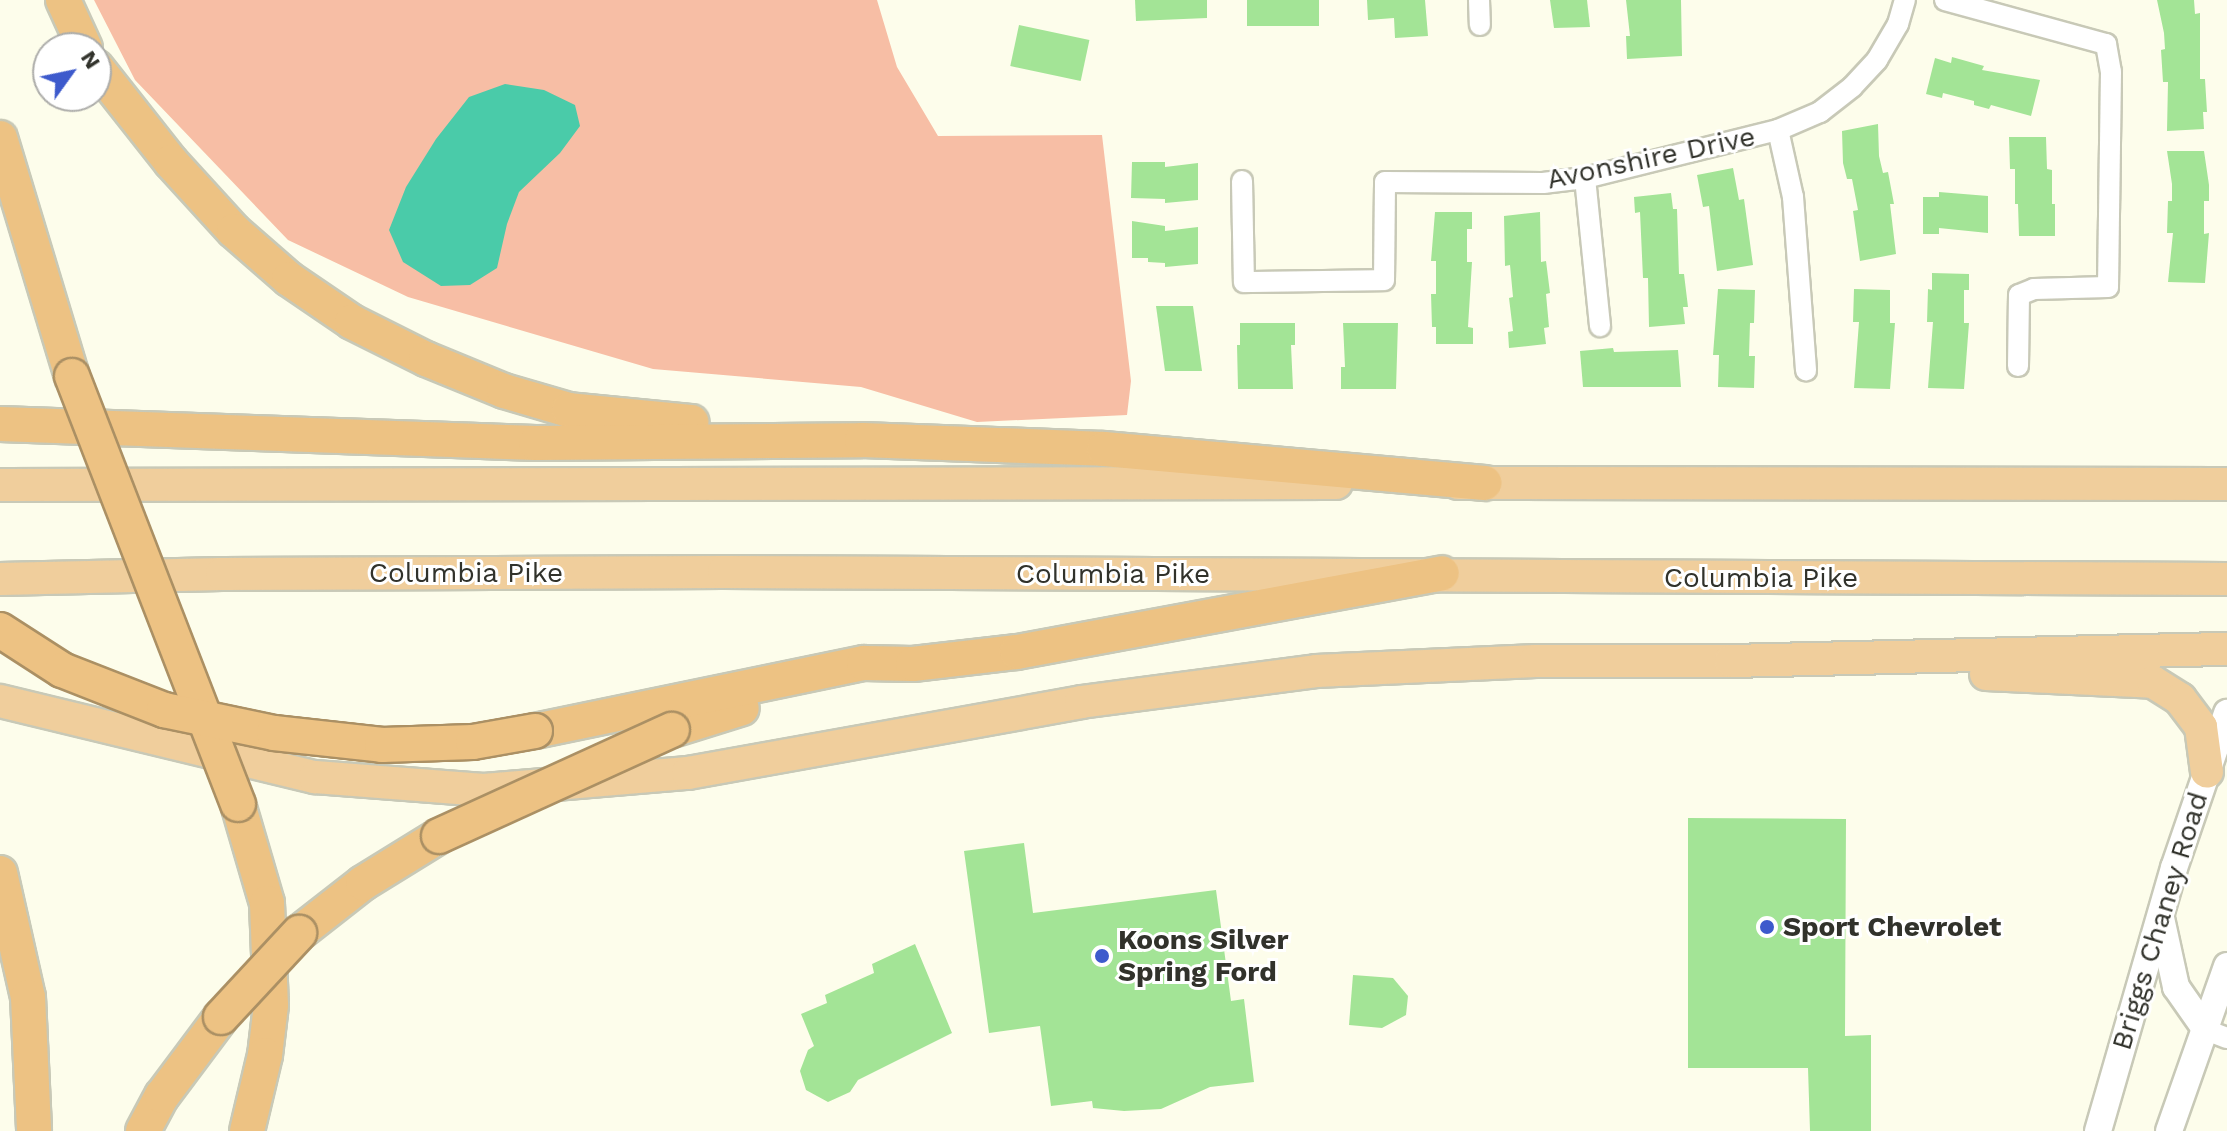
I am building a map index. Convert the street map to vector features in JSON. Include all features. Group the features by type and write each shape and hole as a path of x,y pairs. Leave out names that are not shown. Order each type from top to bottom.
{"highway":[{"path":"63,0 78,32"},
{"path":"112,87 171,162 234,231 289,279 352,322 413,353 504,391 569,410 862,440"},
{"path":"0,138 72,376 238,804 267,903 271,1005 262,1069 247,1131"},
{"path":"0,424 536,443 862,440 1104,449 1484,483"},
{"path":"0,467 74,466 161,487"},
{"path":"0,485 2227,484"},
{"path":"0,630 62,670 164,710 274,733 382,745 473,742 864,663 913,664 1017,652 1442,573"},
{"name":"Columbia Pike","path":"0,579 222,574 1442,573 1722,578 2227,579"},
{"path":"0,701 315,777 484,790 688,773 1081,702 1316,671 1536,661 1731,661 2227,649"},
{"path":"1731,661 2153,682 2180,699 2201,727 2207,772"},
{"path":"143,1131 162,1096 221,1017 299,933 363,883 439,836 575,771 672,730 913,664"},
{"path":"1,876 28,997 34,1131"}],"main road":[{"name":"Briggs Chaney Road","path":"2098,1131 2160,915 2227,713"},
{"path":"2160,915 2176,987 2216,1034"},
{"path":"2169,1131 2216,1034 2227,966"}],"street":[{"path":"1479,0 1480,25"},
{"name":"Avonshire Drive","path":"1242,181 1244,282 1384,280 1385,182 1543,183 1585,178 1778,130 1820,112 1852,87 1877,60 1898,24 1905,0"},
{"path":"1945,0 2106,44 2111,72 2108,287 2034,289 2019,295 2018,366"},
{"path":"1778,130 1793,197 1806,371"},
{"path":"1585,178 1600,326"}],"shaded area":[{"path":"94,0 877,0 897,67 938,136 1102,135 1131,381 1127,415 977,422 861,387 653,369 408,297 288,240 135,80"},
{"path":"505,84 544,90 575,105 580,126 560,153 519,192 507,224 497,268 470,285 441,286 403,262 389,230 406,187 436,139 469,97"}],"building":[{"path":"1135,0 1207,0 1207,18 1136,21"},
{"path":"1247,0 1319,0 1319,26 1247,26"},
{"path":"1367,0 1425,0 1428,36 1395,38 1394,18 1368,20"},
{"path":"1550,0 1587,0 1590,27 1554,28"},
{"path":"1626,0 1681,0 1682,56 1627,59 1626,36 1630,36"},
{"path":"2157,0 2194,0 2195,14 2200,13 2200,79 2205,79 2207,112 2203,112 2204,129 2167,131 2168,82 2163,82 2161,50 2165,49 2164,33"},
{"path":"1019,25 1089,40 1081,81 1010,66"},
{"path":"1952,57 1984,66 1982,70 2040,80 2031,116 1991,105 1989,109 1974,105 1974,101 1943,93 1942,98 1926,94 1935,58 1951,63"},
{"path":"1878,124 1879,156 1883,173 1888,172 1894,204 1890,204 1896,254 1860,261 1853,211 1858,210 1852,179 1847,179 1843,163 1842,131"},
{"path":"2009,137 2046,137 2047,169 2052,170 2055,236 2019,236 2015,169 2010,169"},
{"path":"2167,151 2204,151 2209,185 2209,201 2204,201 2204,234 2209,233 2205,283 2168,282 2173,233 2167,233 2172,184"},
{"path":"1132,162 1165,162 1165,167 1198,163 1198,200 1165,203 1165,199 1131,198"},
{"path":"1733,168 1739,200 1744,199 1753,265 1717,271 1709,206 1703,207 1697,175"},
{"path":"1939,192 1988,196 1988,233 1939,228 1939,234 1923,234 1923,197 1939,197"},
{"path":"1671,193 1673,209 1677,209 1679,274 1684,274 1688,307 1683,307 1685,324 1649,327 1648,278 1643,278 1640,212 1635,213 1634,197"},
{"path":"1435,212 1472,212 1472,229 1467,229 1467,262 1472,262 1468,327 1473,328 1473,344 1436,344 1431,294 1436,294 1436,261 1431,261"},
{"path":"1540,212 1541,262 1546,261 1550,293 1546,294 1549,327 1544,328 1546,344 1509,348 1508,332 1513,331 1509,298 1513,297 1510,265 1505,266 1504,216"},
{"path":"1132,221 1165,226 1165,231 1198,227 1198,264 1165,267 1165,263 1148,262 1148,258 1132,258"},
{"path":"1932,273 1969,274 1969,290 1964,290 1964,323 1969,323 1964,389 1928,388 1933,322 1927,322 1928,289 1932,290"},
{"path":"1718,289 1755,290 1749,356 1755,356 1754,388 1718,387 1719,355 1713,355"},
{"path":"1854,289 1890,290 1890,323 1895,323 1890,389 1854,388 1859,322 1853,322"},
{"path":"1156,306 1193,306 1202,371 1165,371"},
{"path":"1240,323 1295,323 1295,345 1291,345 1293,389 1238,389"},
{"path":"1343,323 1398,323 1396,389 1341,389 1341,367 1345,367"},
{"path":"1613,348 1614,352 1678,350 1681,387 1583,387 1580,351"},
{"name":"Sport Chevrolet","path":"1688,818 1846,819 1845,1036 1871,1035 1871,1131 1810,1131 1808,1068 1688,1068"},
{"name":"Koons Silver Spring Ford","path":"1024,843 1033,913 1216,890 1231,1001 1244,999 1254,1082 1210,1087 1161,1109 1124,1111 1093,1108 1092,1101 1051,1106 1040,1026 989,1033 964,851"},
{"path":"915,944 952,1033 858,1080 850,1092 828,1102 806,1090 800,1071 808,1050 814,1046 801,1014 827,1003 825,995 874,973 872,964"},
{"path":"1353,975 1393,978 1408,996 1406,1015 1382,1028 1349,1025"}],"place":[{"name":"Sport Chevrolet","path":"1767,927"},
{"name":"Koons Silver Spring Ford","path":"1102,956"}]}
